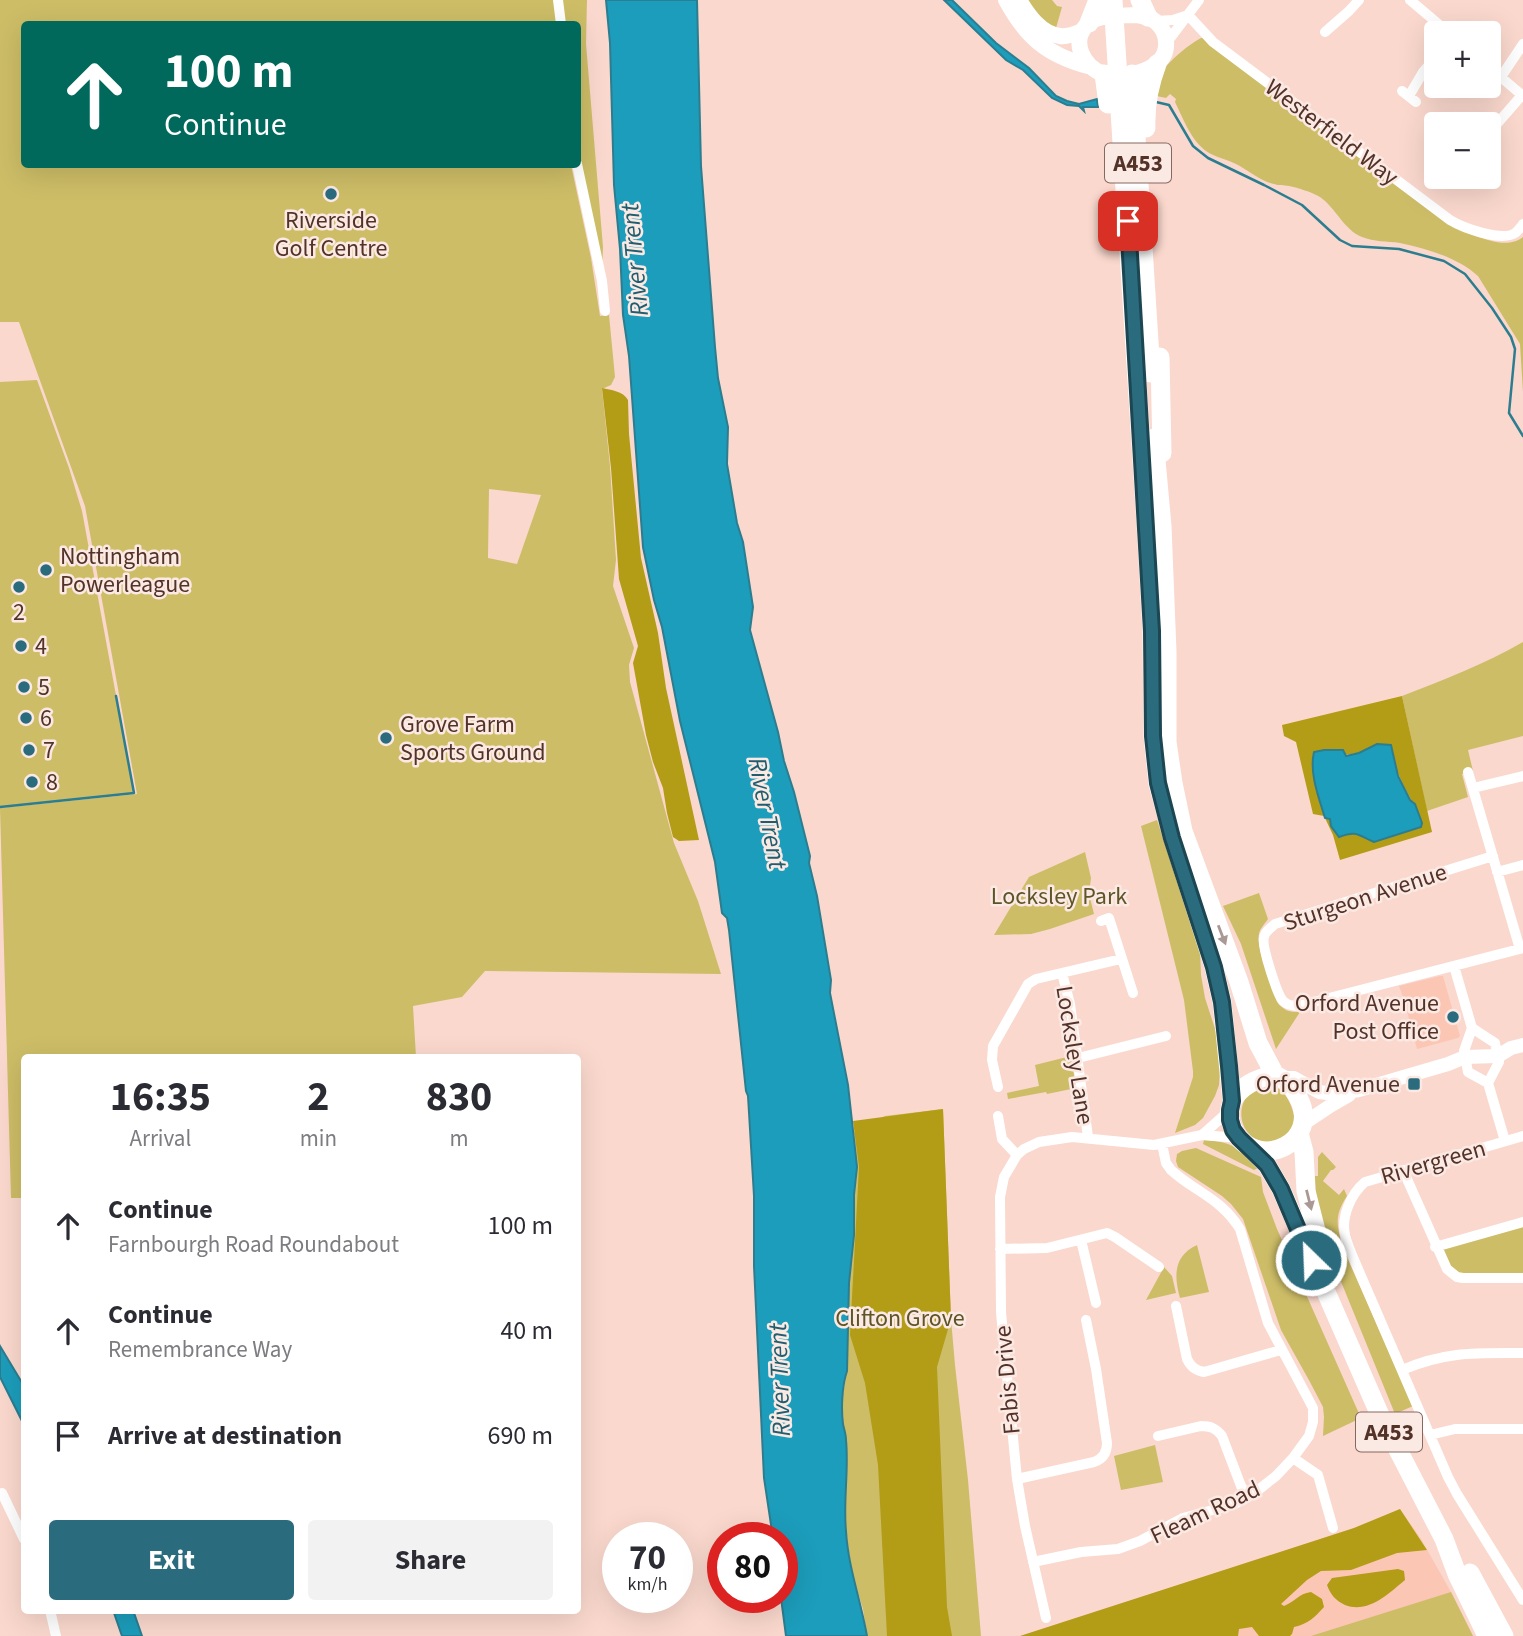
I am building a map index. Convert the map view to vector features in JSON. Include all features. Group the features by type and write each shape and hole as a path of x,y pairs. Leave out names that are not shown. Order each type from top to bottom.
{"highway":[{"path":"1085,27 1098,0"},
{"name":"A453","path":"1113,0 1142,326"},
{"name":"A453","path":"1127,0 1142,326 1154,524 1167,652 1167,742 1172,783 1183,831 1239,982 1258,1043 1279,1077"},
{"path":"1154,524 1162,412 1160,331 1145,113 1151,78 1157,64"},
{"path":"1096,70 1110,125 1131,425 1154,524"},
{"name":"A453","path":"1154,524 1153,736 1158,783 1172,838 1214,967 1222,1002 1231,1106"},
{"path":"1262,1077 1279,1077 1295,1091 1305,1118 1293,1141 1273,1150 1256,1149 1243,1141 1233,1130 1230,1120 1231,1106 1243,1088 1250,1083 1262,1077"},
{"name":"A453","path":"1302,1128 1306,1191 1340,1322"},
{"name":"A453","path":"1243,1141 1267,1165 1281,1189 1379,1413 1444,1539 1457,1574 1487,1636"},
{"name":"A453","path":"1444,1539 1467,1568 1504,1636"}],"main road":[{"path":"1006,0 1038,43 1067,60 1096,70 1117,76 1142,72 1157,64 1165,51 1165,32 1148,13 1099,18 1085,27 1059,36 1032,19 1019,0"},
{"path":"1085,27 1080,51 1096,70"}],"street":[{"path":"558,0 561,21"},
{"path":"1167,41 1199,0"},
{"path":"1324,32 1359,0"},
{"path":"1409,0 1434,21"},
{"path":"1148,13 1173,20 1188,15"},
{"name":"Westerfield Way","path":"1188,15 1213,42 1450,220 1463,227 1507,236 1515,233 1523,224"},
{"path":"1501,120 1523,95 1502,78 1523,44"},
{"path":"1409,96 1424,71"},
{"path":"579,168 605,306"},
{"path":"1468,772 1521,949"},
{"path":"1473,788 1523,776"},
{"name":"Sturgeon Avenue","path":"1493,856 1275,925 1267,930 1263,940 1265,951 1280,998 1293,1006 1303,1006 1521,949"},
{"path":"1497,872 1523,865"},
{"path":"1101,921 1109,918 1121,959 1124,983 1133,993"},
{"path":"993,1080 993,1046 1024,988 1032,981 1121,959"},
{"path":"1454,966 1472,1028 1464,1051 1468,1072 1489,1083"},
{"name":"Locksley Lane","path":"1062,973 1070,1004 1088,1137"},
{"path":"1472,1028 1494,1043 1498,1056 1499,1062 1489,1083 1505,1141"},
{"path":"1078,1058 1160,1041"},
{"path":"1279,1077 1294,1078 1319,1092 1335,1094 1448,1065 1465,1057 1498,1056 1523,1045"},
{"path":"1302,1128 1330,1106 1359,1090"},
{"path":"1202,1135 1231,1106"},
{"path":"1002,1121 1002,1139 1017,1155 1039,1142 1061,1138 1088,1137 1145,1145 1202,1135 1243,1141"},
{"name":"Rivergreen","path":"1523,1136 1372,1179 1359,1188 1350,1203 1344,1225 1345,1237 1457,1494 1523,1600"},
{"name":"Fleam Road","path":"1033,1562 1081,1552 1118,1549 1140,1541 1183,1518 1223,1508 1248,1497 1276,1476 1310,1436 1314,1415 1310,1401 1268,1323 1240,1229 1219,1204 1171,1170 1166,1163 1162,1144"},
{"name":"Fabis Drive","path":"1017,1155 1007,1168 1001,1187 1001,1321 1017,1479 1041,1611"},
{"path":"1403,1170 1447,1269 1457,1277 1523,1278"},
{"path":"1435,1247 1523,1222"},
{"path":"1000,1250 1038,1249 1107,1234 1142,1262 1159,1267"},
{"path":"1081,1240 1088,1292 1096,1303"},
{"path":"1175,1313 1187,1359 1191,1366 1199,1371 1204,1372 1281,1350"},
{"path":"1017,1479 1094,1462 1105,1453 1107,1443 1085,1328"},
{"path":"1402,1370 1433,1358 1457,1354 1523,1353"},
{"path":"1164,1432 1207,1426 1218,1431 1248,1497"},
{"path":"1430,1435 1455,1429 1523,1429"},
{"path":"1293,1458 1318,1475 1334,1521"},
{"path":"2,1498 21,1533"},
{"path":"51,1614 56,1636"}],"shaded area":[{"path":"1443,976 1460,1036 1417,1049 1399,986"},
{"path":"1400,1509 1421,1539 1473,1636 1020,1636 1354,1528"}],"green space":[{"name":"Grove Farm Sports Ground","path":"0,0 554,0 557,21 21,21 21,168 572,168 600,316 609,315 615,377 611,385 602,389 616,560 613,586 634,648 629,665 630,682 674,843 698,901 721,974 485,971 462,997 413,1006 416,1054 21,1054 21,1198 11,1198 0,808 137,794 85,506 19,322 0,322","holes":["489,489 541,495 517,564 488,558"]},
{"path":"561,0 587,0 586,44 603,247 602,271 581,161 581,21 564,21"},
{"path":"1024,0 1052,0 1062,7 1056,28 1048,25"},
{"path":"1204,37 1475,236 1506,243 1523,237 1523,392 1520,344 1478,276 1470,269 1431,251 1400,243 1371,240 1356,234 1317,195 1269,183 1204,150 1189,131 1176,99 1170,94 1166,98 1152,95 1167,65"},
{"name":"Nottingham Powerleague","path":"37,380 82,511 134,793 0,807 0,382"},
{"path":"602,388 620,393 628,400 641,558 699,840 679,841 673,837 663,788 646,735 633,663 638,646 619,579"},
{"path":"1523,642 1523,736 1468,750 1473,771 1462,774 1468,797 1427,811 1402,696 1479,665"},
{"path":"1402,696 1432,832 1340,860 1325,818 1330,819 1331,826 1339,837 1354,833 1368,839 1422,823 1398,774 1391,746 1377,744 1359,753 1312,759 1324,816 1313,814 1296,742 1284,736 1282,725"},
{"path":"1157,820 1200,952 1201,975 1217,1035 1220,1069 1219,1085 1203,1118 1195,1125 1175,1133 1193,1071 1184,1000 1141,826"},
{"name":"Locksley Park","path":"1085,852 1091,878 1089,894 1094,914 1031,934 994,935 1029,877"},
{"path":"1259,893 1268,919 1260,930 1259,940 1268,977 1277,1002 1287,1010 1300,1012 1276,1049 1241,944 1223,906"},
{"path":"1071,1056 1076,1088 1008,1099 1007,1093 1039,1086 1035,1065"},
{"path":"1272,1085 1286,1095 1296,1122 1286,1137 1264,1142 1249,1134 1245,1128 1242,1105 1251,1092"},
{"name":"Clifton Grove","path":"943,1109 951,1319 981,1636 867,1636 845,1528 847,1443 843,1425 843,1395 847,1371 849,1283 857,1175 854,1132 885,1116"},
{"name":"Clifton Grove","path":"943,1109 951,1319 937,1367 947,1607 952,1636 887,1636 878,1465 865,1383 850,1335 859,1167 853,1121"},
{"path":"1204,1140 1222,1142 1234,1147 1258,1168 1254,1170 1203,1144"},
{"path":"1196,1148 1261,1177 1263,1192 1277,1229 1361,1418 1323,1436 1323,1407 1281,1330 1243,1219 1222,1196 1178,1167 1177,1154"},
{"path":"1322,1152 1336,1167 1323,1181 1339,1195 1344,1189 1347,1196 1338,1220 1342,1246 1413,1406 1395,1414 1331,1257 1316,1204 1315,1176 1318,1176 1318,1157"},
{"path":"1523,1225 1523,1275 1464,1275 1453,1271 1442,1249"},
{"path":"1197,1245 1209,1292 1180,1298 1176,1275 1179,1261"},
{"path":"1164,1267 1172,1276 1176,1293 1146,1300"},
{"path":"1155,1445 1163,1482 1121,1490 1114,1456"},
{"path":"1400,1509 1427,1550 1397,1553 1351,1570 1321,1571 1281,1604 1284,1606 1311,1592 1322,1599 1324,1607 1311,1620 1294,1627 1290,1636 1259,1636 1252,1627 1239,1629 1238,1636 1020,1636 1354,1528"},
{"path":"1398,1569 1404,1571 1405,1580 1377,1601 1362,1607 1345,1605 1334,1597 1327,1585 1332,1578"},
{"path":"1451,1592 1473,1636 1311,1636"}],"water":[{"name":"River Trent","path":"606,0 697,0 701,166 718,378 728,427 727,464 753,607 750,630 810,856 809,863 831,980 830,993 848,1085 857,1167 849,1283 847,1371 842,1411 847,1451 847,1544 867,1636 786,1636 783,1613 798,1613 798,1522 771,1522 764,1478 748,1096 729,930 727,918 722,913 715,862 680,721 643,547 614,185 610,43"},
{"path":"944,0 952,0 996,43 1029,68 1056,96 1079,104 1097,99 1098,107 1083,107 1084,111 1079,106 1067,105 1052,98 1023,70 1006,60"},
{"path":"1377,744 1391,745 1398,776 1410,800 1415,804 1421,827 1374,842 1354,834 1339,837 1331,826 1330,819 1325,818 1314,777 1314,752 1343,750 1346,756"},
{"path":"0,1346 21,1381 21,1419 0,1377"},
{"path":"114,1614 134,1614 142,1636 122,1636"}],"waterway":[{"path":"1156,102 1169,105 1193,146 1208,158 1302,205 1340,240 1352,246 1399,249 1444,261 1465,274 1511,337 1515,349 1509,413 1523,436"},
{"path":"0,807 134,793 116,696"}],"place":[{"name":"Riverside Golf Centre","path":"331,194"},
{"name":"Nottingham Powerleague","path":"46,570"},
{"name":"2","path":"19,587"},
{"name":"4","path":"21,646"},
{"name":"5","path":"24,687"},
{"name":"6","path":"26,718"},
{"name":"Grove Farm Sports Ground","path":"386,738"},
{"name":"7","path":"29,750"},
{"name":"8","path":"32,782"},
{"name":"Orford Avenue Post Office","path":"1453,1017"},
{"name":"Orford Avenue","path":"1414,1084"}],"route":[{"path":"1128,221 1152,631 1153,736 1158,783 1172,838 1209,949 1222,1002 1232,1101 1230,1120 1233,1130 1267,1165 1281,1189 1311,1260"}]}
